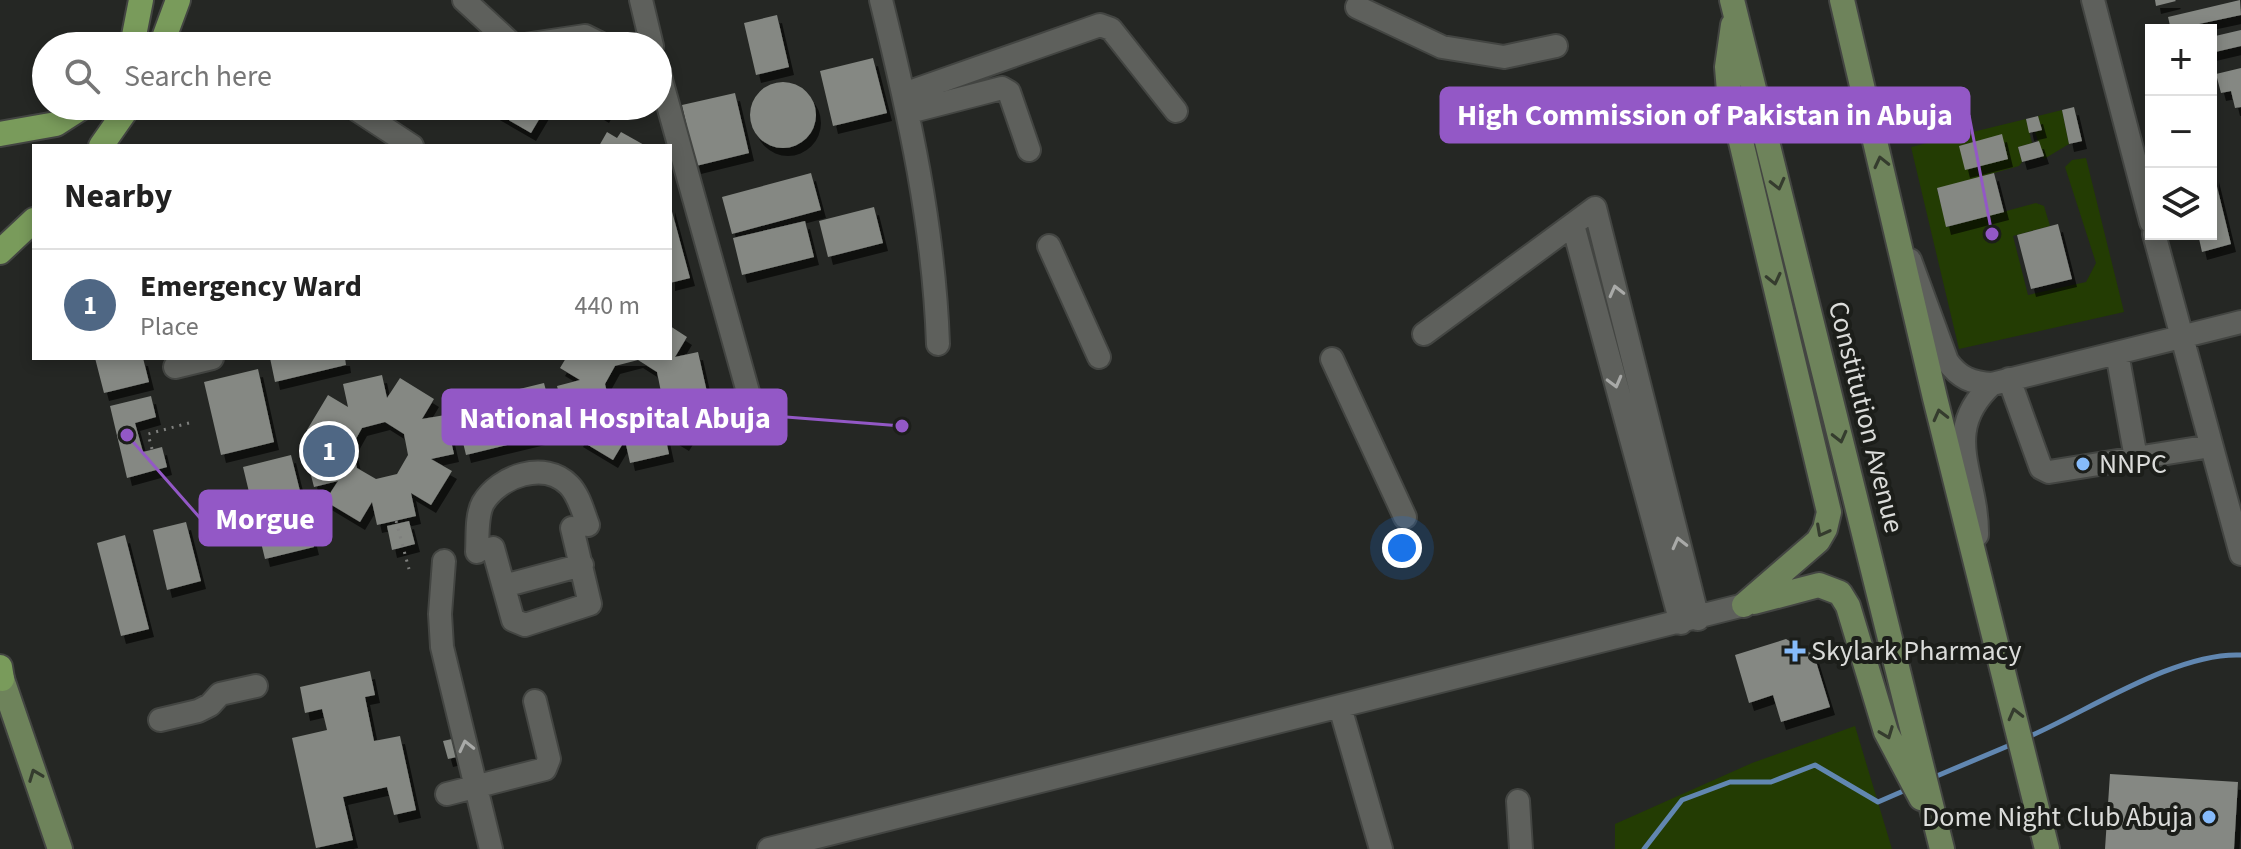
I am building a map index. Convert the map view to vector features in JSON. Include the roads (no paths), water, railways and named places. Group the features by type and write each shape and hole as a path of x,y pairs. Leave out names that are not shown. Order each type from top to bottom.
{"highway":[{"path":"135,32 141,0"},
{"path":"166,32 178,0"},
{"path":"0,134 56,124 62,120"},
{"path":"102,144 119,120"},
{"path":"0,252 32,222"}],"main road":[{"path":"1842,0 2047,849"},
{"path":"1733,6 1727,67 1729,91 1829,512 1818,541 1744,605"},
{"name":"Constitution Avenue","path":"1733,6 1940,843"},
{"path":"1744,605 1811,586 1827,587 1840,593 1848,606 1890,741 1940,843"},
{"path":"1,672 60,849"}],"street":[{"path":"464,0 500,32"},
{"path":"641,0 649,32"},
{"path":"881,0 907,103 935,277 938,344"},
{"path":"2093,0 2145,199"},
{"path":"1357,7 1442,47 1504,57 1556,46"},
{"path":"907,103 1100,25 1111,29 1176,111"},
{"path":"907,103 1002,88 1009,92 1029,150"},
{"path":"372,120 409,144"},
{"path":"672,120 748,392"},
{"path":"1424,334 1450,318 1595,208 1689,621"},
{"path":"1573,225 1689,621"},
{"path":"1898,231 1927,298 1947,361 1956,373 1974,383 2001,382 2241,322"},
{"path":"2156,240 2241,554"},
{"path":"1049,246 1099,357"},
{"path":"2117,353 2136,458"},
{"path":"1332,359 1405,517"},
{"path":"175,367 204,360"},
{"path":"2001,382 2041,468 2058,472 2211,446"},
{"path":"1977,559 1977,529 1963,428 1968,411 2001,382"},
{"path":"530,473 548,473 571,486 580,526 582,565 590,600 586,608 525,625 513,620 504,586 485,550 482,505 494,490 510,478 530,473"},
{"path":"444,561 440,614 442,647 491,849"},
{"path":"504,586 582,565"},
{"path":"769,849 825,842 1744,605"},
{"path":"160,720 198,711 210,705 220,694 256,686"},
{"path":"447,794 545,769 549,765 535,701"},
{"path":"1340,707 1381,849"},
{"path":"1518,801 1521,849"}],"waterway":[{"path":"2028,737 2161,673 2189,663 2241,655"},
{"path":"1932,778 2015,743"},
{"path":"1644,849 1682,800 1730,782 1771,782 1815,765 1878,802 1908,789"}],"place":[{"name":"High Commission of Pakistan in Abuja","path":"1992,234"},
{"name":"National Hospital Abuja","path":"902,426"},
{"name":"Morgue","path":"127,435"},
{"name":"Emergency Ward","path":"329,451"},
{"name":"NNPC","path":"2083,464"},
{"name":"Skylark Pharmacy","path":"1795,651"},
{"name":"Dome Night Club Abuja","path":"2209,817"}]}
